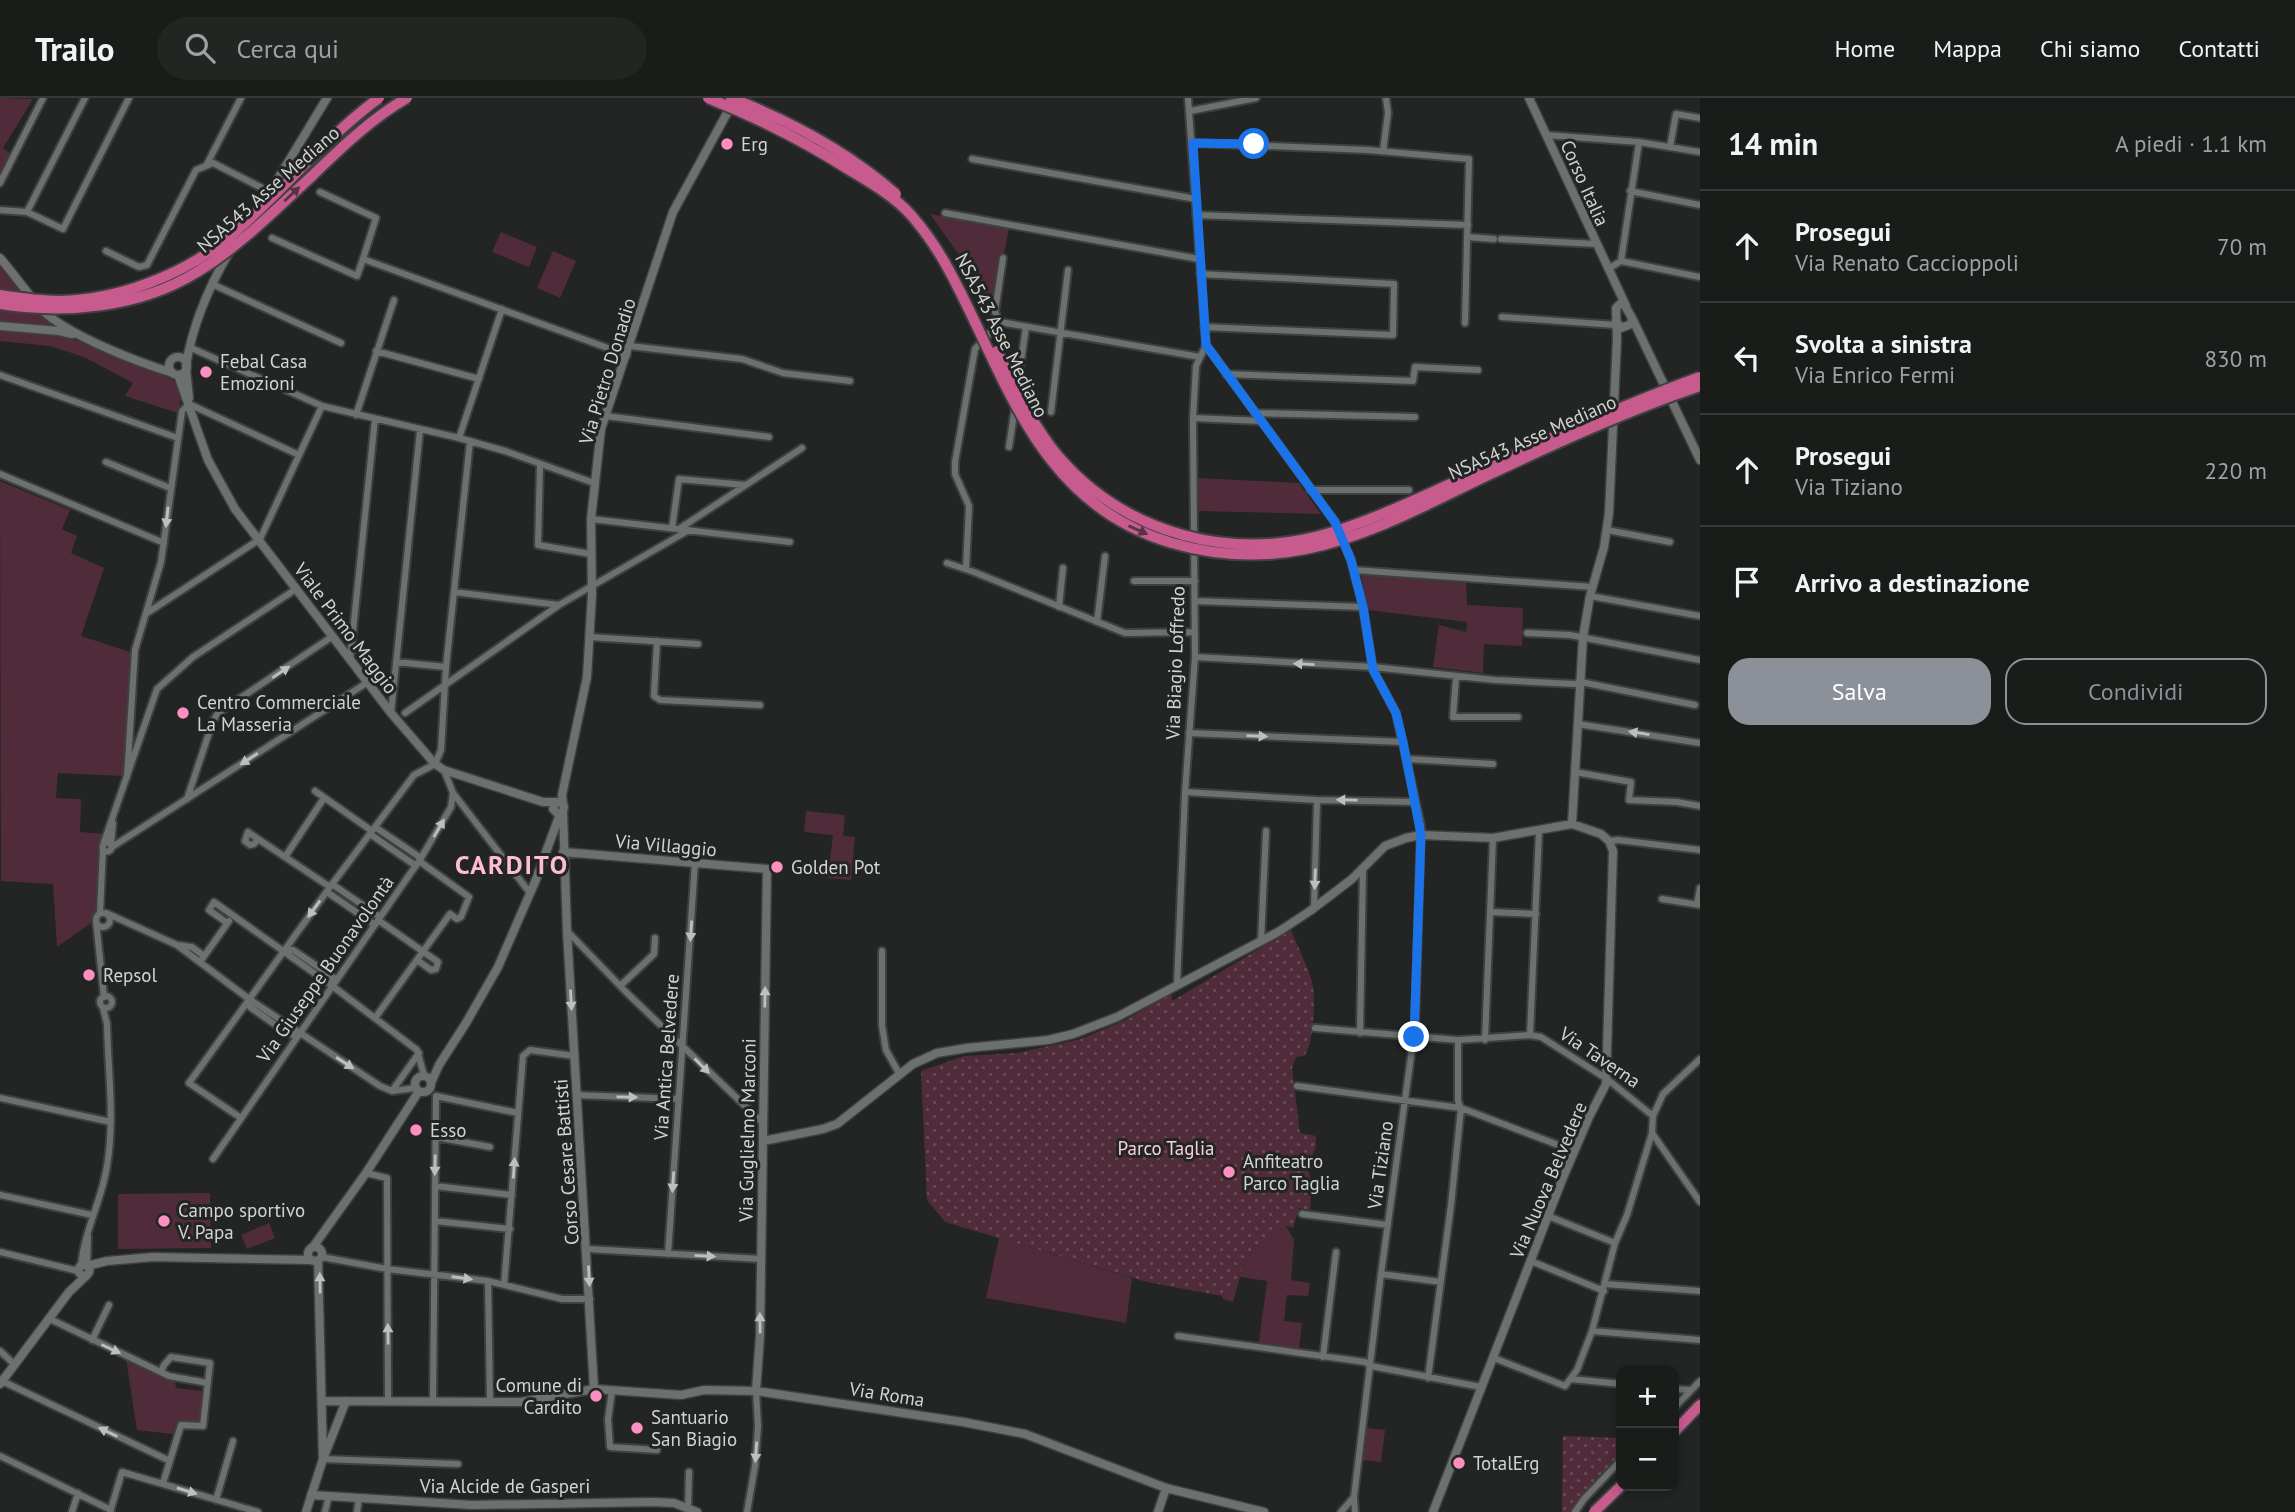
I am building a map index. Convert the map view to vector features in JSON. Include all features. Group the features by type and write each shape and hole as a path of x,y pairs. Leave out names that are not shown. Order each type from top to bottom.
{"highway":[{"name":"NSA543 Asse Mediano","path":"0,295 59,301 90,297 133,288 176,271 226,240 329,140 379,98"},
{"name":"NSA543 Asse Mediano","path":"0,304 29,308 92,307 133,298 195,274 221,256 341,148 407,98"},
{"name":"NSA543 Asse Mediano","path":"708,98 740,110 812,146 873,185 909,213 945,260 1016,408 1050,461 1099,508 1123,524 1152,537 1214,552 1276,554 1344,539 1393,520 1651,402 1700,386"},
{"name":"NSA543 Asse Mediano","path":"733,98 822,142 874,174 908,204 948,257 1017,392 1057,455 1115,506 1152,525 1189,538 1226,545 1255,545 1308,539 1333,533 1394,509 1628,403 1700,377"},
{"path":"1678,1428 1700,1405"},
{"path":"1594,1512 1616,1491"}],"street":[{"path":"0,183 43,98"},
{"path":"27,212 85,98"},
{"path":"0,210 27,212 62,229 128,98"},
{"path":"207,164 241,98"},
{"name":"Via Pietro Donadio","path":"430,1086 439,1065 498,967 547,851 587,677 592,585 591,519 601,429 673,212 733,98"},
{"path":"1188,98 1206,345"},
{"path":"1190,111 1256,98"},
{"path":"1383,151 1388,113 1386,98"},
{"name":"Corso Italia","path":"1529,98 1700,460"},
{"path":"181,370 194,327 212,284 325,99"},
{"path":"1670,147 1676,114 1700,118"},
{"path":"1546,135 1639,142 1700,152"},
{"path":"1621,261 1639,142"},
{"path":"1193,143 1383,151 1469,159 1465,324"},
{"path":"972,159 1196,199"},
{"path":"106,251 139,267 147,265 196,170 207,164 213,163 270,192"},
{"path":"1630,191 1700,205"},
{"path":"272,238 357,276 376,218 320,192"},
{"path":"944,213 1199,259"},
{"path":"1196,215 1468,225"},
{"path":"1467,237 1596,244"},
{"path":"0,258 42,310 85,338"},
{"path":"1003,258 995,312 1000,321 1200,357"},
{"path":"363,259 629,351 742,359 783,373 850,381"},
{"path":"1608,269 1621,261 1700,277"},
{"path":"1051,412 1068,270"},
{"path":"1200,274 1394,284 1393,335 1204,327"},
{"name":"Corso Italia","path":"1572,824 1583,637 1607,530 1617,339 1614,282"},
{"path":"212,284 341,343"},
{"path":"356,415 394,300"},
{"path":"1616,308 1620,303 1626,306"},
{"path":"459,438 502,309"},
{"path":"1502,317 1616,323 1619,327 1639,334"},
{"path":"1617,339 1632,318"},
{"path":"966,569 969,506 955,474 955,462 975,349 1000,321"},
{"path":"0,326 59,331 151,363 181,358 181,370"},
{"path":"1009,447 1026,327"},
{"name":"Via Biagio Loffredo","path":"1177,985 1185,792 1195,657 1193,418 1196,366 1206,345"},
{"name":"Via Tiziano","path":"1206,345 1335,522 1354,570 1373,667 1396,713 1421,835 1414,1037 1381,1274 1354,1497 1355,1512"},
{"path":"172,360 189,347"},
{"path":"189,347 322,406 470,441 594,483"},
{"path":"376,351 479,379"},
{"path":"135,358 181,370"},
{"name":"Viale Primo Maggio","path":"172,360 169,369 181,370 189,404 208,460 235,509 391,713 435,764 444,770 558,806"},
{"path":"1226,374 1413,381 1415,367 1478,370"},
{"path":"0,374 178,438"},
{"path":"127,776 135,650 164,542 182,411 189,404 299,455"},
{"path":"146,614 260,540 322,406"},
{"path":"1255,413 1415,417"},
{"path":"606,415 769,437"},
{"path":"1193,418 1261,421"},
{"path":"350,660 375,419"},
{"path":"391,713 420,430"},
{"path":"241,1118 189,1083 372,830 414,775 435,764 440,750 470,441"},
{"path":"675,529 802,448"},
{"path":"106,462 170,488"},
{"path":"540,465 538,545 591,554"},
{"path":"0,474 164,542"},
{"path":"675,529 679,479 745,485"},
{"path":"1310,490 1409,489"},
{"path":"591,519 790,542"},
{"path":"405,713 559,605 689,530"},
{"path":"1607,530 1671,542"},
{"path":"1097,622 1105,556"},
{"path":"947,564 966,569 1125,633 1195,632"},
{"path":"1059,607 1063,568"},
{"path":"1354,570 1592,591 1700,616"},
{"path":"1134,581 1195,581"},
{"path":"86,1269 88,1235 105,1179 111,1122 107,1024 103,1008 109,1008 112,1003 110,998 104,997 96,921 103,913 103,863 114,817 153,698 160,686 201,652 296,589"},
{"path":"454,592 559,605"},
{"path":"1195,601 1363,607"},
{"path":"1527,633 1583,637 1700,660"},
{"path":"187,799 218,713 333,636"},
{"path":"590,637 698,644"},
{"path":"657,641 654,696 660,699 760,705"},
{"path":"1195,657 1373,667 1456,677 1575,684 1581,682 1695,705"},
{"path":"396,662 446,667"},
{"path":"1456,677 1453,716 1518,718"},
{"path":"108,847 368,682"},
{"path":"1578,724 1700,743"},
{"path":"1189,733 1403,742"},
{"path":"1407,759 1493,764"},
{"path":"444,770 453,793 530,893"},
{"path":"1575,772 1631,782 1629,800 1700,806"},
{"path":"315,792 469,897 461,916 457,919 450,914 375,1018"},
{"path":"1185,792 1317,800 1415,802"},
{"name":"Via Giuseppe Buonavolontà","path":"213,1159 418,862 451,807 453,793"},
{"path":"285,857 324,798"},
{"path":"1314,908 1317,800"},
{"name":"Corso Cesare Battisti","path":"558,806 588,1249 594,1390"},
{"path":"764,1141 837,1124 913,1064 937,1053 1019,1044 1073,1034 1117,1017 1261,941 1314,908 1363,868 1385,846 1406,838 1421,835 1493,838 1572,824 1601,834 1611,845 1625,842 1700,850"},
{"path":"1261,941 1266,831"},
{"path":"1530,1035 1539,831"},
{"path":"1485,1040 1493,838"},
{"path":"258,839 438,962 436,969 431,970 417,960"},
{"name":"Via Nuova Belvedere","path":"1433,1512 1574,1151 1607,1079 1611,845"},
{"path":"547,851 563,852"},
{"name":"Via Villaggio","path":"563,852 767,869"},
{"name":"Via Antica Belvedere","path":"668,1254 695,863"},
{"path":"1360,1033 1363,868"},
{"name":"Via Guglielmo Marconi","path":"756,1391 760,1336 767,869"},
{"path":"1662,899 1699,904 1700,888"},
{"path":"1490,912 1536,914"},
{"path":"103,913 177,945 202,959 249,999 380,1086 392,1091 430,1086"},
{"path":"98,943 110,919 103,913"},
{"path":"202,959 229,919 284,951 419,1053 424,1076 429,1079 436,1096 433,1402"},
{"path":"96,921 101,926 127,923"},
{"path":"567,932 763,1123"},
{"path":"620,986 654,954 655,938"},
{"path":"882,951 882,1026 886,1050 900,1074"},
{"name":"Via Taverna","path":"1315,1028 1458,1041 1530,1035 1541,1037 1607,1079 1653,1116"},
{"path":"1428,1378 1461,1108 1458,1101 1458,1041"},
{"path":"504,1285 523,1056 530,1050 575,1056"},
{"path":"392,1091 419,1053"},
{"path":"1494,1358 1564,1386 1571,1379 1592,1331 1615,1243 1627,1215 1652,1133 1653,1116 1663,1094 1700,1059"},
{"name":"Via Pietro Donadio","path":"417,1089 415,1080 439,1065"},
{"path":"1297,1086 1461,1108 1574,1151"},
{"path":"323,1459 316,1254 321,1238 366,1173 417,1089"},
{"path":"576,1095 679,1099"},
{"path":"436,1096 518,1113"},
{"path":"0,1098 111,1122"},
{"path":"1652,1133 1700,1202"},
{"path":"436,1137 490,1147"},
{"path":"366,1173 387,1178 388,1402"},
{"path":"435,1186 512,1195"},
{"path":"0,1195 92,1215"},
{"path":"1302,1214 1388,1225"},
{"path":"1548,1216 1615,1243"},
{"path":"435,1221 510,1229"},
{"path":"88,1235 86,1269 1,1382 170,1461"},
{"path":"588,1249 761,1259"},
{"path":"0,1252 86,1269 119,1260 153,1257 300,1259 316,1254 387,1269 488,1281 562,1299 590,1299"},
{"path":"1323,1357 1336,1252"},
{"path":"1531,1261 1604,1287 1700,1292"},
{"path":"1381,1274 1441,1282"},
{"path":"488,1281 490,1402"},
{"path":"92,1340 109,1304"},
{"path":"50,1319 162,1373 208,1383"},
{"path":"1592,1331 1700,1340"},
{"path":"1178,1336 1365,1362 1371,1366 1481,1387"},
{"path":"0,1351 14,1364"},
{"path":"162,1373 164,1365 171,1357 210,1363 203,1426 181,1425 163,1483"},
{"path":"1571,1379 1616,1384"},
{"path":"1679,1402 1700,1381"},
{"path":"1679,1389 1690,1390"},
{"name":"Via Roma","path":"322,1401 521,1402 594,1390 681,1395 704,1390 756,1391 1025,1434 1166,1488 1264,1512"},
{"path":"612,1391 608,1419 610,1447 657,1450"},
{"path":"747,1512 758,1426 756,1391"},
{"path":"306,1512 346,1401"},
{"path":"323,1429 327,1436 333,1432"},
{"path":"216,1500 233,1441"},
{"path":"0,1457 111,1511 122,1472 258,1512"},
{"path":"323,1459 458,1464"},
{"path":"1577,1510 1616,1466"},
{"path":"689,1472 693,1510"},
{"path":"1158,1512 1166,1488"},
{"path":"72,1512 78,1493"},
{"name":"Via Alcide de Gasperi","path":"311,1495 449,1508 504,1508 548,1502 648,1502 674,1503 693,1510"},
{"path":"325,1512 329,1496"},
{"path":"1341,1512 1354,1497 1362,1512"},
{"name":"Via Tiziano","path":"1348,1512 1354,1497"},
{"path":"358,1512 359,1498"},
{"path":"547,1512 548,1502"},
{"path":"587,1502 587,1512"},
{"path":"647,1512 648,1502"},
{"path":"1577,1510 1594,1512"}],"green space":[{"path":"0,98 33,99 3,148 10,156 0,177"},
{"path":"930,214 1009,228 1004,255 999,255 991,315 957,252"},
{"path":"501,232 537,247 529,267 492,252"},
{"path":"553,251 576,261 560,298 537,288"},
{"path":"0,263 42,315 56,327 0,323"},
{"path":"0,329 57,333 163,372 176,383 182,394 178,413 125,396 133,383 84,357 50,346 0,341"},
{"path":"1198,478 1299,483 1321,514 1199,511"},
{"path":"0,481 70,510 62,529 77,536 71,553 104,568 81,636 130,652 130,727 123,776 58,773 56,798 81,799 80,832 104,834 95,918 57,947 53,884 1,881"},
{"path":"1361,575 1466,583 1467,605 1523,608 1522,646 1484,644 1483,673 1433,667 1439,625 1466,632 1467,622 1368,610"},
{"path":"806,811 845,815 843,836 855,837 851,880 828,878 833,835 804,832"},
{"name":"Parco Taglia","path":"1291,930 1309,972 1314,993 1310,1043 1304,1056 1296,1057 1292,1068 1300,1133 1316,1136 1316,1146 1308,1170 1312,1184 1310,1210 1299,1208 1293,1228 1286,1226 1253,1250 1235,1283 1222,1296 1147,1282 945,1222 927,1200 921,1071 964,1056 1017,1053 1081,1039 1128,1019 1171,992 1172,1001"},
{"name":"Campo sportivo V. Papa","path":"210,1193 211,1248 118,1249 118,1194"},
{"path":"269,1223 275,1238 247,1249 241,1235"},
{"path":"1286,1226 1294,1240 1291,1280 1310,1283 1308,1296 1287,1295 1284,1321 1302,1323 1299,1349 1259,1342 1267,1281 1240,1277 1233,1302 1223,1299 1222,1296 1235,1283 1253,1250"},
{"path":"999,1238 1132,1278 1126,1323 986,1298"},
{"path":"126,1359 175,1382 176,1388 203,1391 199,1423 178,1421 173,1434 137,1430"},
{"path":"1366,1428 1385,1430 1381,1462 1362,1460"},
{"path":"1563,1436 1616,1438 1616,1462 1573,1512 1562,1512"}],"place":[{"name":"Erg","path":"727,144"},
{"name":"Febal Casa Emozioni","path":"206,372"},
{"name":"Centro Commerciale La Masseria","path":"183,713"},
{"name":"Golden Pot","path":"777,867"},
{"name":"Repsol","path":"89,975"},
{"name":"Esso","path":"416,1130"},
{"name":"Anfiteatro Parco Taglia","path":"1229,1172"},
{"name":"Campo sportivo V. Papa","path":"164,1221"},
{"name":"Comune di Cardito","path":"596,1396"},
{"name":"Santuario San Biagio","path":"637,1428"},
{"name":"TotalErg","path":"1459,1463"}],"district":[{"name":"CARDITO","path":"512,865"}],"route":[{"path":"1254,144 1193,143 1206,345 1335,522 1351,560 1365,613 1373,670 1396,713 1421,826 1414,1037"}]}
